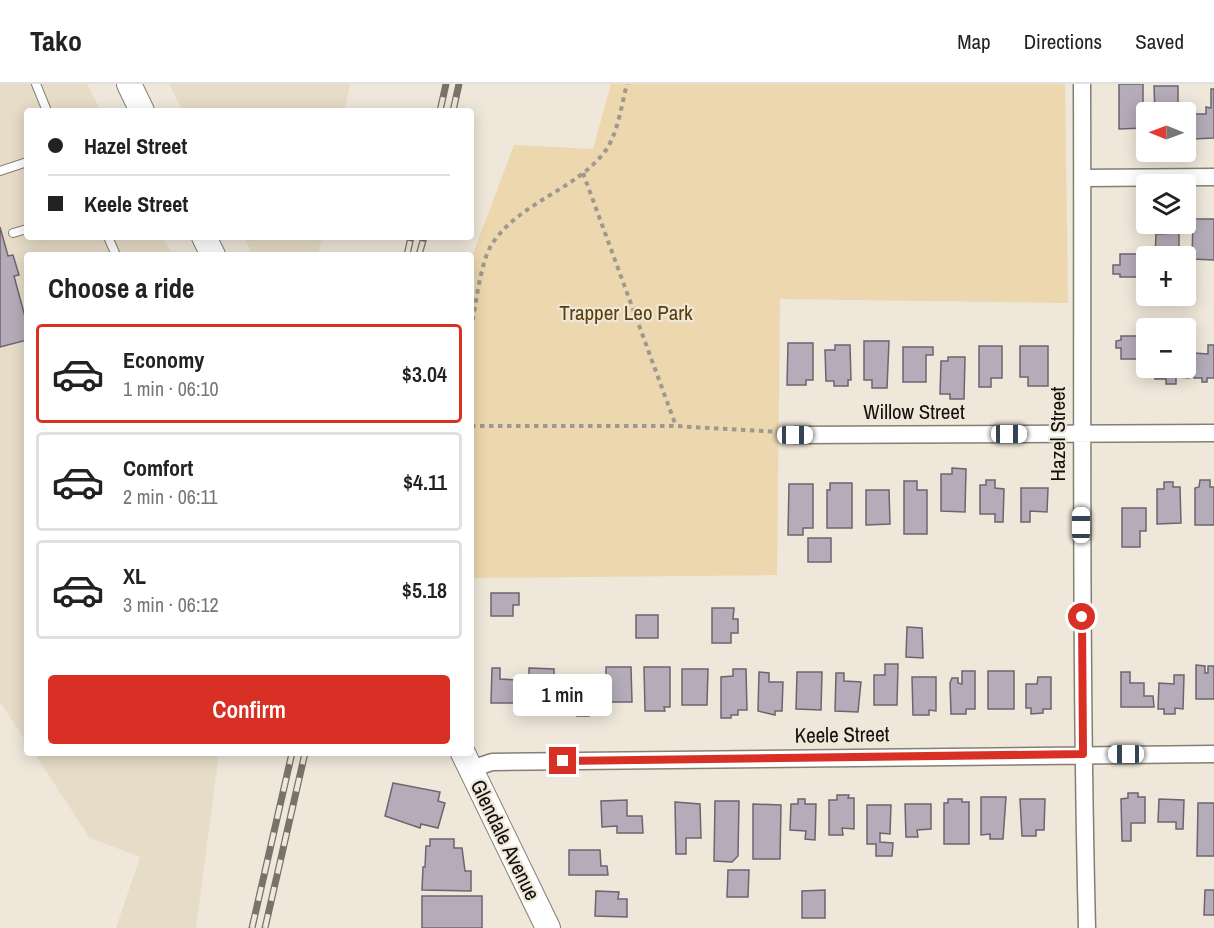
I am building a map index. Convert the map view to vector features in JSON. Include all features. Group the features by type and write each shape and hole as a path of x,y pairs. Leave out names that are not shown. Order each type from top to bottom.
{"main road":[{"path":"129,84 141,108"},
{"name":"Glendale Avenue","path":"467,761 548,928"}],"street":[{"name":"Hazel Street","path":"1082,84 1080,434 1087,928"},
{"path":"1083,178 1214,177"},
{"name":"Willow Street","path":"795,435 1214,433"},
{"name":"Keele Street","path":"467,761 1214,753"}],"lane":[{"path":"36,84 46,108"},
{"path":"0,171 24,163"},
{"path":"13,233 24,230"}],"path":[{"path":"474,317 492,244 526,209 583,173 604,153 613,137 627,84"},
{"path":"583,173 676,426"},
{"path":"474,426 676,426 769,430 795,435"}],"shaded area":[{"path":"0,84 87,84 99,108 24,108 24,240 164,240 170,252 24,252 24,738 0,702"},
{"path":"169,84 350,84 346,108 181,108"},
{"path":"245,240 321,240 319,252 251,252"},
{"path":"36,756 219,756 196,928 116,928 140,857 90,838"}],"green space":[{"name":"Trapper Leo Park","path":"611,84 1065,84 1068,303 780,299 777,575 474,578 474,252 514,145 593,149"}],"building":[{"path":"1119,84 1143,84 1143,102 1136,102 1136,128 1119,129"},
{"path":"1154,86 1178,86 1178,102 1155,102"},
{"path":"1211,89 1214,89 1214,138 1196,139 1196,114 1206,114 1206,107 1211,108"},
{"path":"1196,219 1214,219 1214,260 1196,259 1196,246 1192,246 1193,234 1196,234"},
{"path":"0,227 8,256 13,255 19,275 14,276 24,313 24,341 0,347"},
{"path":"1156,234 1179,234 1179,246 1155,246"},
{"path":"1120,254 1136,254 1136,277 1120,277 1120,274 1113,274 1113,265 1120,265"},
{"path":"1121,336 1136,336 1136,359 1121,359 1121,348 1116,348 1116,341 1121,340"},
{"path":"864,341 889,341 887,388 872,388 872,380 864,380"},
{"path":"788,343 813,343 813,380 806,380 806,385 787,385"},
{"path":"835,345 850,345 851,380 848,380 848,386 834,386 834,381 826,381 825,350 835,350"},
{"path":"1208,345 1214,345 1214,378 1207,378 1207,382 1202,382 1202,378 1196,378 1196,353 1208,354"},
{"path":"979,346 1002,346 1002,378 991,378 991,387 979,387"},
{"path":"1020,346 1048,346 1048,386 1028,386 1028,377 1020,377"},
{"path":"903,347 933,347 933,355 926,355 926,382 903,382"},
{"path":"948,357 965,357 964,399 950,399 950,394 940,394 941,361 948,361"},
{"path":"1176,378 1176,384 1166,384 1166,379 1155,379"},
{"path":"952,468 966,469 965,512 941,511 941,474 952,474"},
{"path":"986,480 995,480 995,488 1004,489 1003,522 995,522 995,514 980,514 980,485 986,485"},
{"path":"1200,480 1210,480 1210,487 1214,487 1214,525 1195,525 1195,488 1199,487"},
{"path":"904,481 917,481 917,490 927,490 927,534 904,534"},
{"path":"1164,482 1173,482 1173,487 1180,487 1181,523 1157,524 1157,489 1164,489"},
{"path":"830,483 852,483 852,528 827,528 827,490 830,490"},
{"path":"789,484 813,484 813,528 803,528 803,535 788,535"},
{"path":"1021,488 1048,488 1047,512 1030,511 1030,522 1021,522"},
{"path":"866,490 889,490 890,524 866,525"},
{"path":"1122,508 1146,508 1146,531 1140,531 1140,547 1122,547"},
{"path":"808,538 831,538 831,562 808,562"},
{"path":"491,593 519,593 519,605 513,605 513,616 491,616"},
{"path":"712,608 734,608 733,619 738,619 738,633 731,633 731,643 712,643"},
{"path":"636,615 658,615 658,638 636,638"},
{"path":"907,627 922,628 923,658 906,657"},
{"path":"885,664 898,664 897,705 874,705 874,675 885,675"},
{"path":"1196,665 1205,666 1205,673 1208,673 1208,666 1214,666 1214,699 1196,699"},
{"path":"606,667 631,667 632,702 606,702"},
{"path":"644,667 670,667 670,707 664,707 665,711 645,711"},
{"path":"492,668 500,668 500,679 516,680 516,703 491,703"},
{"path":"529,668 554,669 554,702 529,702"},
{"path":"682,669 708,669 707,705 682,705"},
{"path":"733,669 746,669 747,710 738,710 738,715 731,715 731,718 721,718 721,677 733,676"},
{"path":"962,671 975,671 975,709 966,709 966,714 951,714 950,683 952,678 958,678 958,683 962,684"},
{"path":"988,671 1014,671 1014,709 988,709"},
{"path":"759,672 769,673 769,682 783,682 782,711 775,711 775,715 758,711"},
{"path":"797,672 822,672 821,710 796,709"},
{"path":"1121,672 1130,672 1130,683 1144,683 1144,696 1153,696 1154,707 1121,707"},
{"path":"836,673 844,673 844,681 861,682 858,712 835,711"},
{"path":"1174,675 1184,675 1183,709 1175,708 1175,714 1164,714 1164,709 1158,709 1159,683 1174,684"},
{"path":"912,677 936,677 936,711 929,710 929,715 913,715"},
{"path":"1038,677 1051,677 1051,709 1043,709 1043,713 1031,714 1031,708 1026,708 1026,684 1037,684"},
{"path":"569,679 592,679 593,711 588,711 589,716 577,716 577,711 569,711"},
{"path":"393,783 440,792 438,801 445,803 438,828 421,824 420,828 385,816"},
{"path":"1128,793 1138,793 1138,797 1145,797 1145,823 1131,823 1131,841 1122,841 1121,799 1128,798"},
{"path":"837,795 849,795 848,798 854,798 854,829 842,828 843,835 829,835 829,800 837,800"},
{"path":"981,797 1006,797 1003,839 990,839 990,834 981,835"},
{"path":"798,799 805,799 805,804 816,804 815,840 805,839 806,831 790,830 791,804 798,804"},
{"path":"948,799 962,799 962,802 969,802 969,844 944,844 944,803 948,803"},
{"path":"1020,799 1045,799 1044,830 1036,830 1036,836 1022,836"},
{"path":"1159,799 1184,800 1183,829 1176,829 1176,822 1158,822"},
{"path":"627,800 627,816 642,816 643,833 617,833 617,826 602,827 601,801"},
{"path":"715,801 739,801 738,856 732,862 714,861"},
{"path":"675,802 700,804 701,838 686,838 686,854 676,854"},
{"path":"1198,803 1214,803 1214,856 1197,856"},
{"path":"753,804 781,805 780,859 753,859"},
{"path":"905,804 931,804 931,829 917,830 918,837 906,837"},
{"path":"867,805 891,805 890,834 880,833 880,842 893,843 892,856 876,856 876,844 867,844"},
{"path":"430,839 454,839 454,848 462,848 465,871 471,871 471,891 422,890 426,846 430,846"},
{"path":"569,850 600,850 601,866 607,866 608,875 569,875"},
{"path":"728,870 749,870 748,897 727,897"},
{"path":"825,890 825,918 802,918 802,891"},
{"path":"1205,890 1214,890 1214,915 1204,915"},
{"path":"596,891 619,892 618,899 627,899 627,917 595,916"},
{"path":"422,896 482,896 482,928 422,928"}],"railway":[{"path":"441,108 446,84"},
{"path":"454,108 459,84"},
{"path":"408,252 410,240"},
{"path":"420,252 423,240"},
{"path":"252,928 291,756"},
{"path":"265,928 304,756"}],"route":[{"path":"563,761 1083,754 1082,617"}]}
